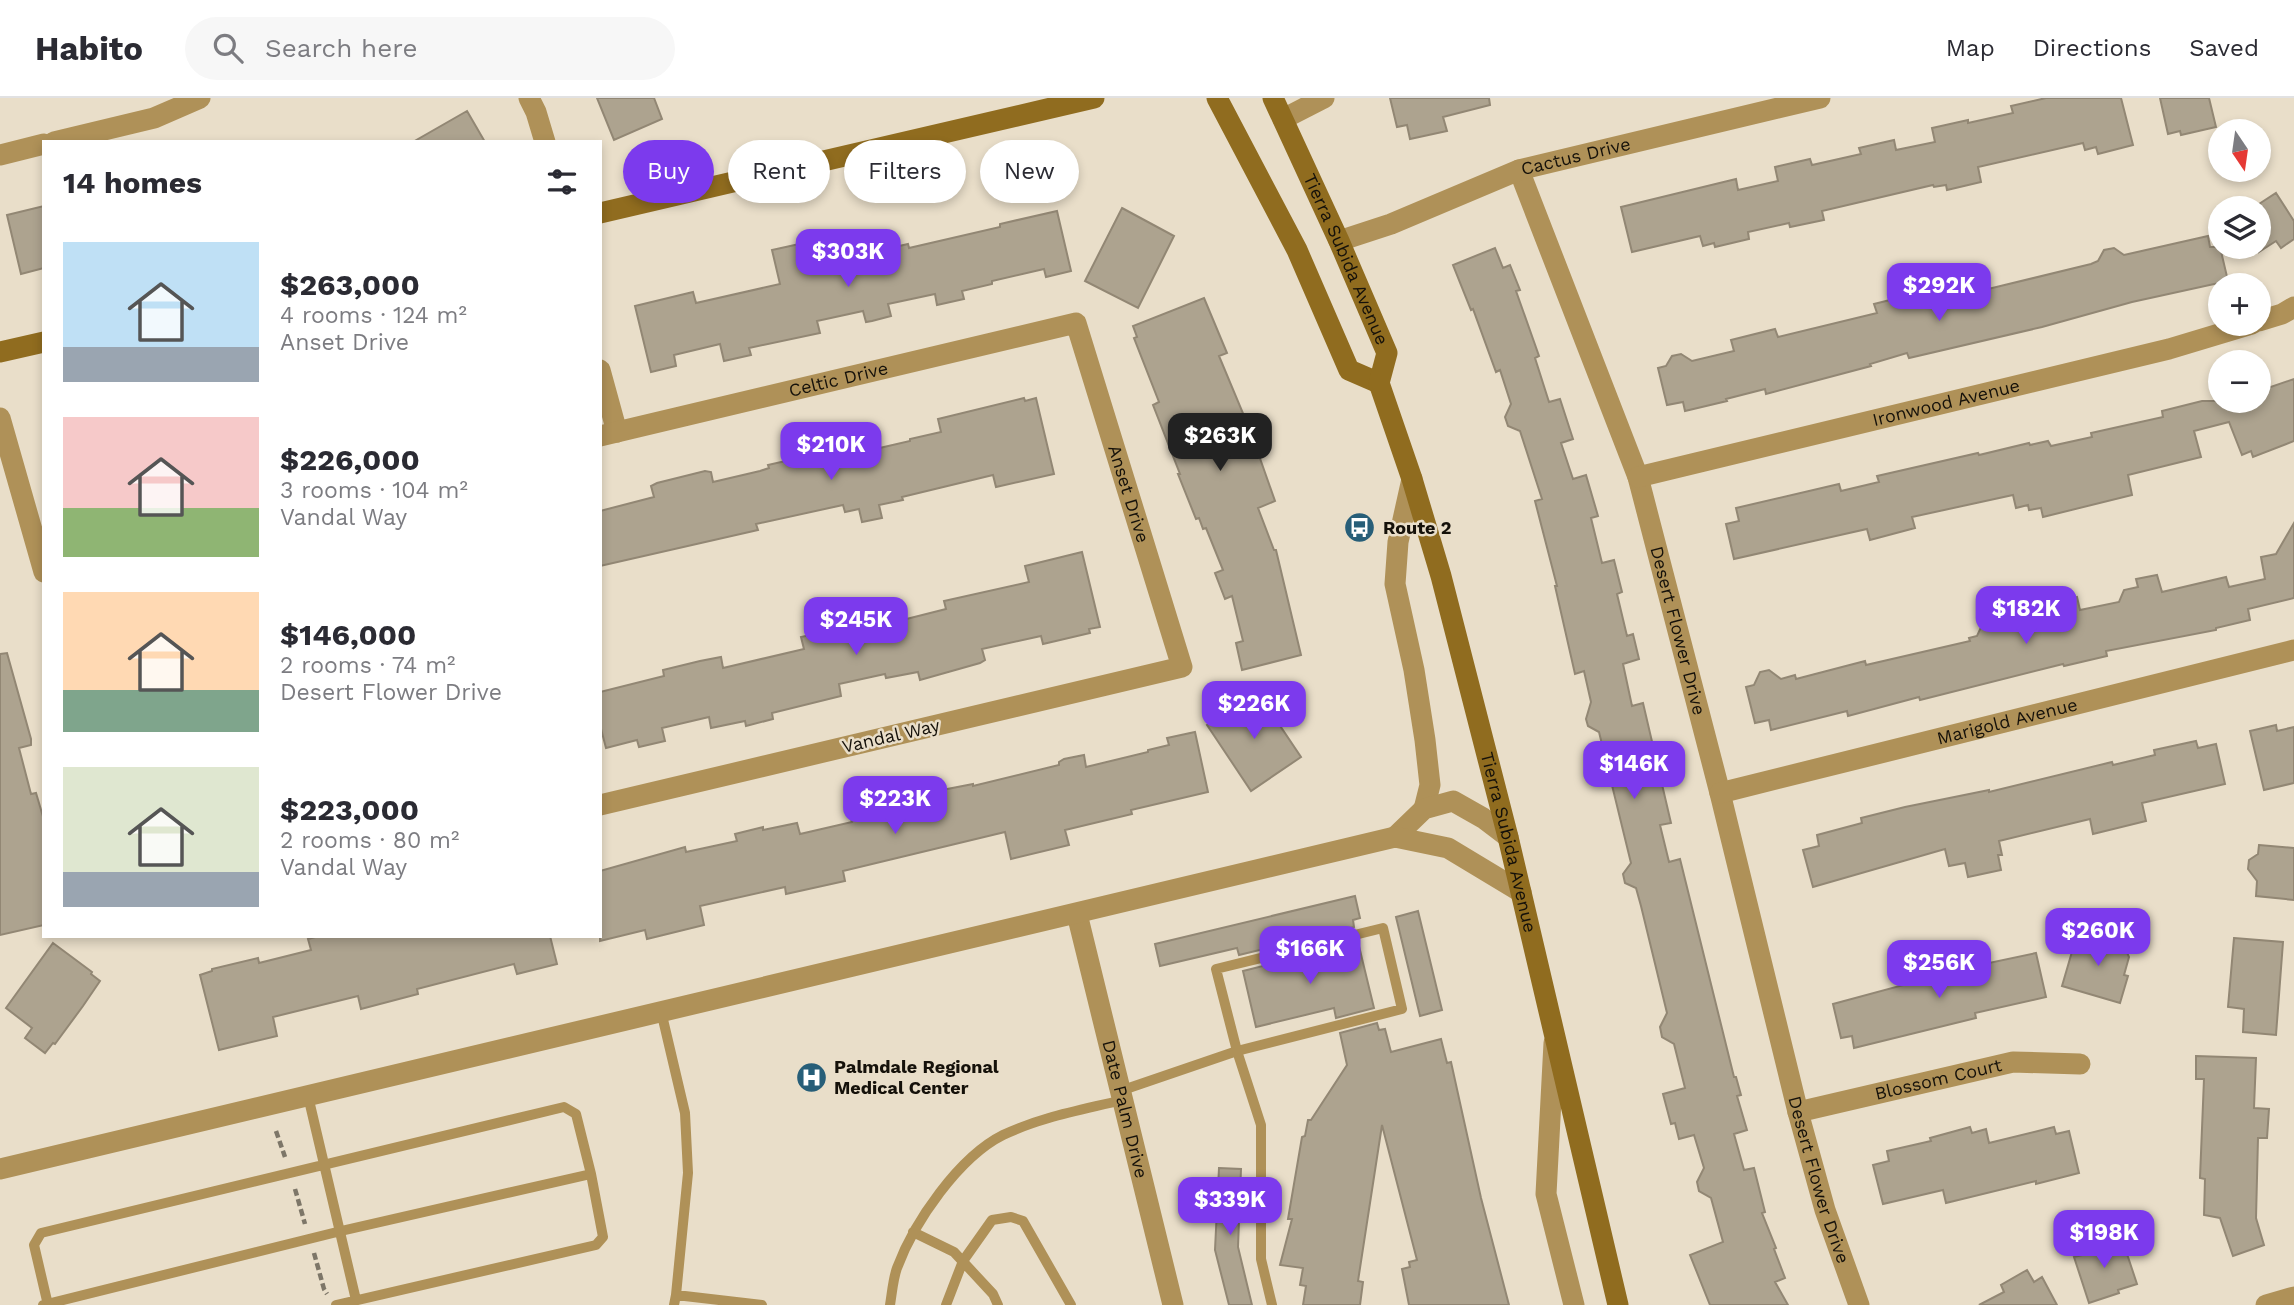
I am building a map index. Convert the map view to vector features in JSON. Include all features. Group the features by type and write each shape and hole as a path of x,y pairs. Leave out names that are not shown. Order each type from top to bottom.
{"main road":[{"path":"602,213 1094,98"},
{"path":"1217,98 1297,250 1349,370 1379,383"},
{"name":"Tierra Subida Avenue","path":"1273,98 1387,353 1379,383 1441,576 1508,837 1618,1305"},
{"path":"0,352 42,342"}],"street":[{"path":"62,140 154,118 200,98"},
{"path":"529,98 544,140"},
{"path":"1283,119 1324,98"},
{"name":"Cactus Drive","path":"1339,241 1391,224 1519,170 1820,98"},
{"path":"0,155 42,144"},
{"name":"Desert Flower Drive","path":"1519,170 1638,477 1720,793 1798,1112 1825,1210 1859,1305"},
{"path":"2271,317 2294,307"},
{"name":"Celtic Drive","path":"608,434 1076,323"},
{"name":"Anset Drive","path":"1076,323 1182,667"},
{"name":"Ironwood Avenue","path":"1638,477 2169,349 2212,336"},
{"path":"602,386 608,434"},
{"path":"0,418 42,565"},
{"path":"1412,479 1398,542 1395,584 1414,670 1425,740 1430,785 1424,809"},
{"name":"Marigold Avenue","path":"1720,793 2294,650"},
{"name":"Vandal Way","path":"602,805 1182,667"},
{"path":"1395,837 1424,809 1453,802 1483,818 1508,837"},
{"path":"0,1169 1395,837 1448,848 1521,892"},
{"name":"Date Palm Drive","path":"1077,914 1173,1305"},
{"path":"1554,1034 1546,1194 1574,1305"},
{"name":"Blossom Court","path":"1798,1112 2013,1062 2080,1063"},
{"path":"2266,1305 2294,1297"}],"lane":[{"path":"890,1305 896,1270 913,1232 957,1170 1000,1136 1041,1119 1121,1095 1237,1051 1402,1009 1383,928 1216,969 1237,1051 1261,1125 1261,1259 1272,1305"},
{"path":"662,1011 685,1113 688,1172 675,1300 762,1305"},
{"path":"308,1096 356,1300"},
{"path":"336,1305 596,1245 603,1237 591,1174 576,1114 564,1107 41,1233 34,1245 46,1305 341,1231 591,1174"},
{"path":"946,1305 963,1261 992,1220 1011,1217 1023,1221 1071,1305"},
{"path":"913,1232 954,1252 993,1294 998,1305"}],"building":[{"path":"597,98 654,98 662,119 614,140"},
{"path":"1390,98 1489,98 1490,105 1443,117 1447,131 1410,139 1407,125 1397,127"},
{"path":"2046,98 2121,98 2133,145 2098,154 2096,147 2085,150 2083,143 1978,167 1981,182 1947,190 1946,185 1933,185 1822,211 1824,220 1790,227 1789,223 1748,232 1749,239 1715,247 1714,243 1703,246 1700,236 1632,252 1621,207 1736,179 1738,190 1778,181 1775,167 1810,159 1812,165 1861,154 1859,148 1894,140 1896,150 1935,142 1932,128 2013,113 2011,106"},
{"path":"2160,98 2209,98 2214,119 2208,119 2208,129 2181,135 2180,131 2168,134"},
{"path":"467,111 484,140 416,140"},
{"path":"2276,193 2294,221 2294,239 2281,248 2276,241 2271,244 2271,196"},
{"path":"42,206 42,269 21,274 7,215"},
{"path":"1122,208 1174,236 1138,308 1085,281"},
{"path":"1057,211 1071,271 1046,277 1044,269 992,281 992,284 962,291 964,299 937,305 935,294 888,304 891,316 872,321 866,322 863,311 817,321 820,333 749,348 751,355 724,361 720,344 674,355 676,366 651,372 635,306 693,292 696,303 780,284 772,250 804,243 812,266 908,244 909,248"},
{"path":"2208,236 2208,259 2223,259 2226,273 2208,273 2208,285 1909,358 1907,353 1870,364 1871,366 1766,394 1765,389 1685,411 1683,402 1667,405 1658,368 1666,366 1672,356 1681,354 1692,361 1734,351 1731,340 1775,329 1778,337 1877,313 1874,304 1918,293 1921,304 1954,297 1961,286 1970,284 1980,291 2091,264 2098,261 2104,250 2114,248 2124,255"},
{"path":"1495,248 1503,268 1510,265 1520,290 1516,291 1539,356 1535,358 1549,402 1560,399 1573,439 1561,443 1573,479 1586,475 1598,516 1591,518 1602,563 1614,560 1622,592 1617,594 1627,636 1633,634 1639,659 1623,664 1632,706 1643,703 1671,823 1660,825 1669,862 1680,859 1734,1077 1741,1095 1737,1096 1747,1130 1734,1134 1744,1170 1754,1168 1765,1212 1762,1213 1785,1278 1775,1282 1788,1305 1710,1305 1690,1255 1723,1242 1711,1198 1699,1191 1697,1182 1704,1168 1694,1135 1679,1139 1675,1123 1671,1124 1663,1094 1685,1088 1674,1044 1662,1037 1660,1027 1667,1013 1636,888 1625,883 1623,874 1631,863 1599,732 1588,726 1586,719 1591,702 1584,671 1575,674 1557,586 1535,501 1542,499 1520,431 1508,426 1505,417 1511,404 1500,370 1496,372 1473,309 1471,310 1453,265"},
{"path":"1204,298 1227,353 1219,356 1250,430 1275,501 1258,508 1276,550 1301,655 1242,670 1236,643 1243,641 1232,596 1225,599 1215,573 1223,570 1206,528 1203,529 1199,518 1196,519 1178,474 1153,405 1159,402 1134,338 1137,337 1133,326"},
{"path":"2294,379 2294,441 2253,457 2251,451 2242,455 2229,422 2194,431 2201,457 2128,475 2132,495 2043,517 2041,508 2029,510 2028,505 2016,508 2013,495 1912,517 1915,528 1870,540 1867,529 1734,559 1726,524 1739,521 1736,508 1839,484 1841,491 1879,482 1877,476 1978,453 1979,455 2048,441 2051,446 2092,437 2091,433 2163,417 2162,411 2202,401 2208,401 2208,413 2271,413 2271,387"},
{"path":"1024,398 1025,401 1036,398 1054,474 996,487 993,475 902,497 903,500 879,505 882,518 862,522 859,509 845,512 843,505 756,524 758,530 602,566 602,510 654,497 651,486 657,483 705,471 711,472 713,482 769,468 768,465 790,460 788,453 815,447 855,442 858,453 941,432 938,419"},
{"path":"2294,523 2294,598 2248,609 2250,620 2216,630 2106,651 2107,656 2064,666 2063,664 1920,700 1919,697 1848,716 1847,711 1771,730 1769,720 1755,723 1746,687 1754,685 1760,672 1769,670 1781,679 1795,675 1796,679 1865,661 1866,665 1970,641 1969,638 1977,636 1982,625 1990,623 2003,630 2042,621 2038,607 2077,597 2080,610 2119,602 2124,590 2138,587 2136,579 2157,575 2162,592 2226,577 2229,587 2265,579 2261,557 2276,554"},
{"path":"1082,552 1100,627 1089,629 1090,633 1043,644 1041,636 982,649 985,660 980,663 920,680 918,672 886,678 885,674 839,684 841,696 772,713 773,719 746,726 745,721 711,728 709,717 662,728 665,741 639,747 637,740 606,748 602,733 602,692 664,676 663,670 700,661 721,657 723,668 804,649 801,637 858,625 859,631 946,609 944,601 1029,582 1025,566"},
{"path":"7,653 31,739 31,745 19,748 31,794 36,793 42,813 42,925 0,935 0,654"},
{"path":"1256,690 1301,757 1251,791 1207,725"},
{"path":"2276,725 2277,731 2294,727 2294,783 2264,790 2250,731"},
{"path":"1195,732 1208,792 1131,810 1132,814 1065,830 1069,845 1011,859 1005,832 843,871 845,881 786,894 785,887 700,906 704,925 647,939 645,930 600,941 602,870 685,847 686,852 737,841 735,834 763,827 763,830 797,823 800,834 852,822 850,815 881,806 880,798 940,783 942,790 973,786 1059,765 1064,759 1084,755 1086,767 1169,745 1167,738"},
{"path":"2196,741 2198,748 2216,744 2225,784 2142,803 2146,821 2093,834 2090,819 1999,841 2001,870 1968,877 1965,863 1949,866 1945,849 1813,887 1803,850 1819,846 1817,835 1862,823 1861,818 1989,792 2112,762 2113,765 2155,755 2154,750"},
{"path":"2259,845 2294,848 2294,900 2256,896 2257,881 2248,869 2249,860 2258,854"},
{"path":"1355,896 1360,918 1353,920 1354,927 1239,955 1237,948 1160,966 1155,944"},
{"path":"1418,911 1442,1010 1420,1016 1396,917"},
{"path":"2093,935 2123,943 2129,957 2124,975 2128,976 2120,1003 2062,986 2074,945"},
{"path":"550,938 557,964 517,974 514,964 417,989 418,994 361,1009 358,996 273,1017 277,1036 219,1050 200,975 212,969 258,958 259,963 311,950 308,939"},
{"path":"2234,938 2283,942 2276,1035 2243,1032 2244,1009 2228,1007"},
{"path":"1358,942 1374,1008 1336,1018 1334,1008 1256,1027 1243,971"},
{"path":"53,943 100,981 55,1044 45,1053 25,1038 32,1028 6,1008"},
{"path":"2036,953 2046,997 1975,1013 1976,1018 1854,1048 1852,1036 1841,1038 1833,1004 1911,983 1917,972 1949,965 1956,970"},
{"path":"1377,1023 1379,1030 1385,1029 1391,1052 1441,1039 1447,1063 1451,1062 1481,1198 1509,1305 1409,1305 1402,1269 1410,1267 1409,1262 1417,1260 1382,1125 1358,1281 1363,1282 1360,1305 1303,1305 1306,1286 1300,1285 1303,1268 1280,1265 1292,1219 1288,1219 1302,1137 1305,1136 1308,1120 1311,1120 1347,1065 1340,1033"},
{"path":"2196,1056 2256,1058 2254,1108 2269,1109 2267,1138 2258,1138 2256,1218 2264,1245 2233,1256 2220,1218 2204,1215 2205,1179 2200,1178 2204,1079 2196,1079"},
{"path":"1970,1127 1972,1133 1986,1129 1989,1143 2054,1127 2056,1134 2069,1131 2079,1173 1946,1203 1943,1190 1883,1204 1873,1165 1889,1161 1887,1151 1931,1141 1930,1138"},
{"path":"1219,1168 1241,1169 1238,1247 1252,1305 1229,1305 1215,1250"},
{"path":"2089,1235 2108,1247 2123,1242 2137,1284 2089,1303 2074,1257 2083,1255"},
{"path":"2027,1270 2034,1282 2042,1277 2057,1305 1979,1305 2004,1292 2001,1285"}],"place":[{"name":"Route 2","path":"1360,528"},
{"name":"Palmdale Regional Medical Center","path":"811,1077"}]}
